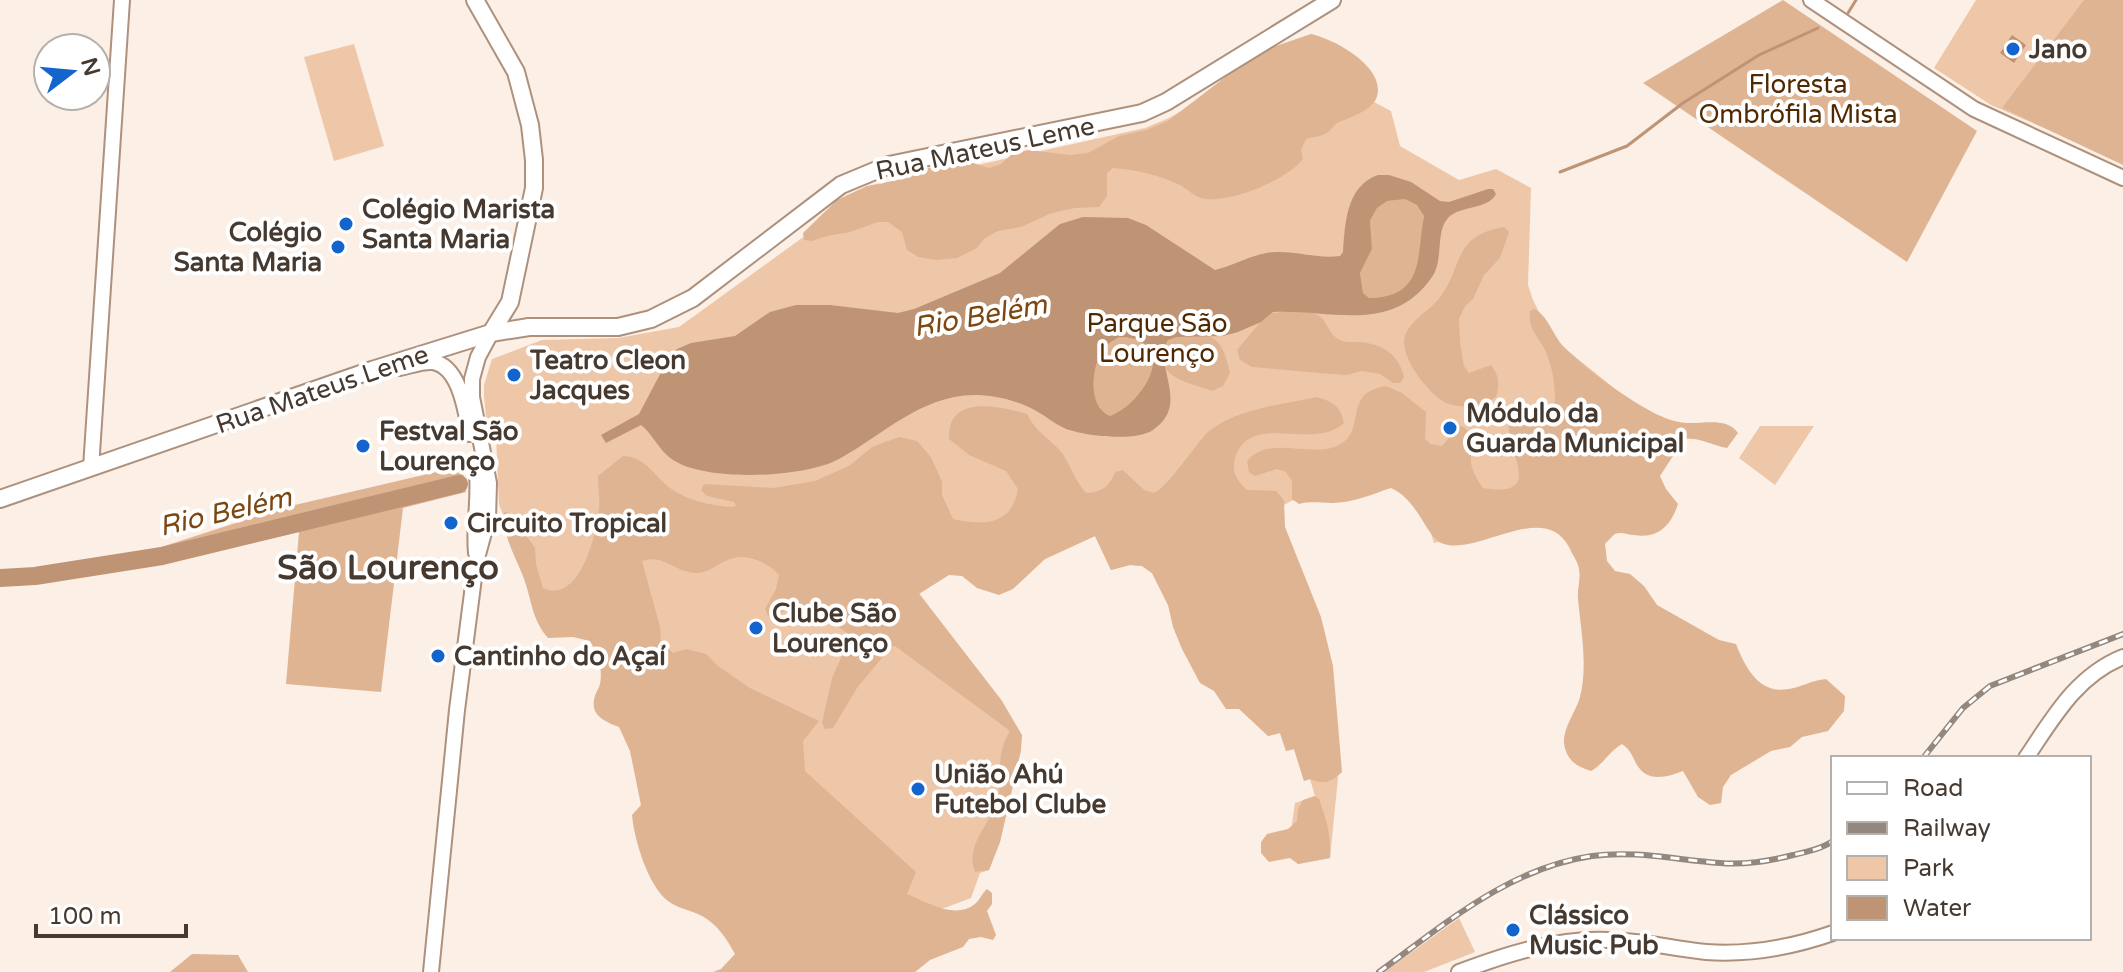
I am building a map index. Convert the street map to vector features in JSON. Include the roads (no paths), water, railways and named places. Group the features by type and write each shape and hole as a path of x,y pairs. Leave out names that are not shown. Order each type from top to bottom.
{"main road":[{"path":"91,468 122,0"},
{"path":"431,972 457,710 476,562 488,518 489,483 472,397 472,379 478,357 510,302 534,188 533,142 516,72 475,0"},
{"name":"Rua Mateus Leme","path":"0,499 372,370 491,333 529,327 618,327 651,319 693,298 819,201 857,177 889,165 1142,113 1166,102 1332,0"},
{"path":"1811,0 1974,109 2123,178"},
{"path":"372,370 400,354 483,323 510,302"},
{"name":"Rua Mateus Leme","path":"510,302 515,314 526,319 651,319"},
{"path":"372,370 429,362 443,366 456,382 478,477 474,534 476,562"},
{"path":"2027,756 2071,694 2094,672 2123,657"},
{"path":"1459,972 1526,949 1586,940 1627,940 1701,951 1734,952 1787,945 1831,934"}],"water":[{"path":"2012,35 2026,45 2014,63 2000,53"},
{"path":"1378,175 1389,175 1411,182 1440,201 1449,202 1488,189 1493,189 1496,194 1487,203 1459,211 1448,218 1442,231 1436,270 1416,295 1398,307 1359,315 1273,312 1261,322 1223,336 1168,340 1165,362 1169,409 1164,420 1145,434 1122,437 1083,433 1064,428 1031,408 1007,399 982,395 954,397 919,409 839,459 803,470 755,475 708,472 688,467 668,456 641,425 606,443 601,435 639,414 667,361 677,349 691,343 735,336 770,312 796,305 830,305 898,313 914,309 1000,273 1060,224 1083,217 1128,218 1146,225 1215,270 1268,253 1340,256 1349,207 1367,180","holes":["1405,199 1417,205 1424,216 1415,271 1401,290 1387,296 1369,298 1363,293 1360,273 1372,249 1370,221 1377,208 1387,201","1119,337 1138,340 1149,348 1153,359 1145,385 1123,409 1110,416 1098,404 1094,375 1104,348"]}],"waterway":[{"name":"Rio Belém","path":"1848,13 1856,0"},
{"name":"Rio Belém","path":"1560,172 1627,146 1683,103 1759,55 1818,28"},
{"name":"Rio Belém","path":"0,578 35,576 162,556 459,484"}],"railway":[{"path":"1925,756 1963,708 1990,686 2123,634"},
{"path":"1379,972 1479,900 1533,872 1562,862 1624,854 1748,863 1808,851 1831,842"}],"place":[{"name":"Jano","path":"2013,49"},
{"name":"Colégio Marista Santa Maria","path":"346,224"},
{"name":"Colégio Santa Maria","path":"338,247"},
{"name":"Teatro Cleon Jacques","path":"514,375"},
{"name":"Módulo da Guarda Municipal","path":"1450,428"},
{"name":"Festval São Lourenço","path":"363,446"},
{"name":"Circuito Tropical","path":"451,523"},
{"name":"Clube São Lourenço","path":"756,628"},
{"name":"Cantinho do Açaí","path":"438,656"},
{"name":"União Ahú Futebol Clube","path":"918,789"},
{"name":"Clássico Music Pub","path":"1513,930"}],"district":[{"name":"São Lourenço","path":"388,567"}],"park label":[{"name":"Floresta Ombrófila Mista","path":"1798,99"},
{"name":"Parque São Lourenço","path":"1157,338"}]}
